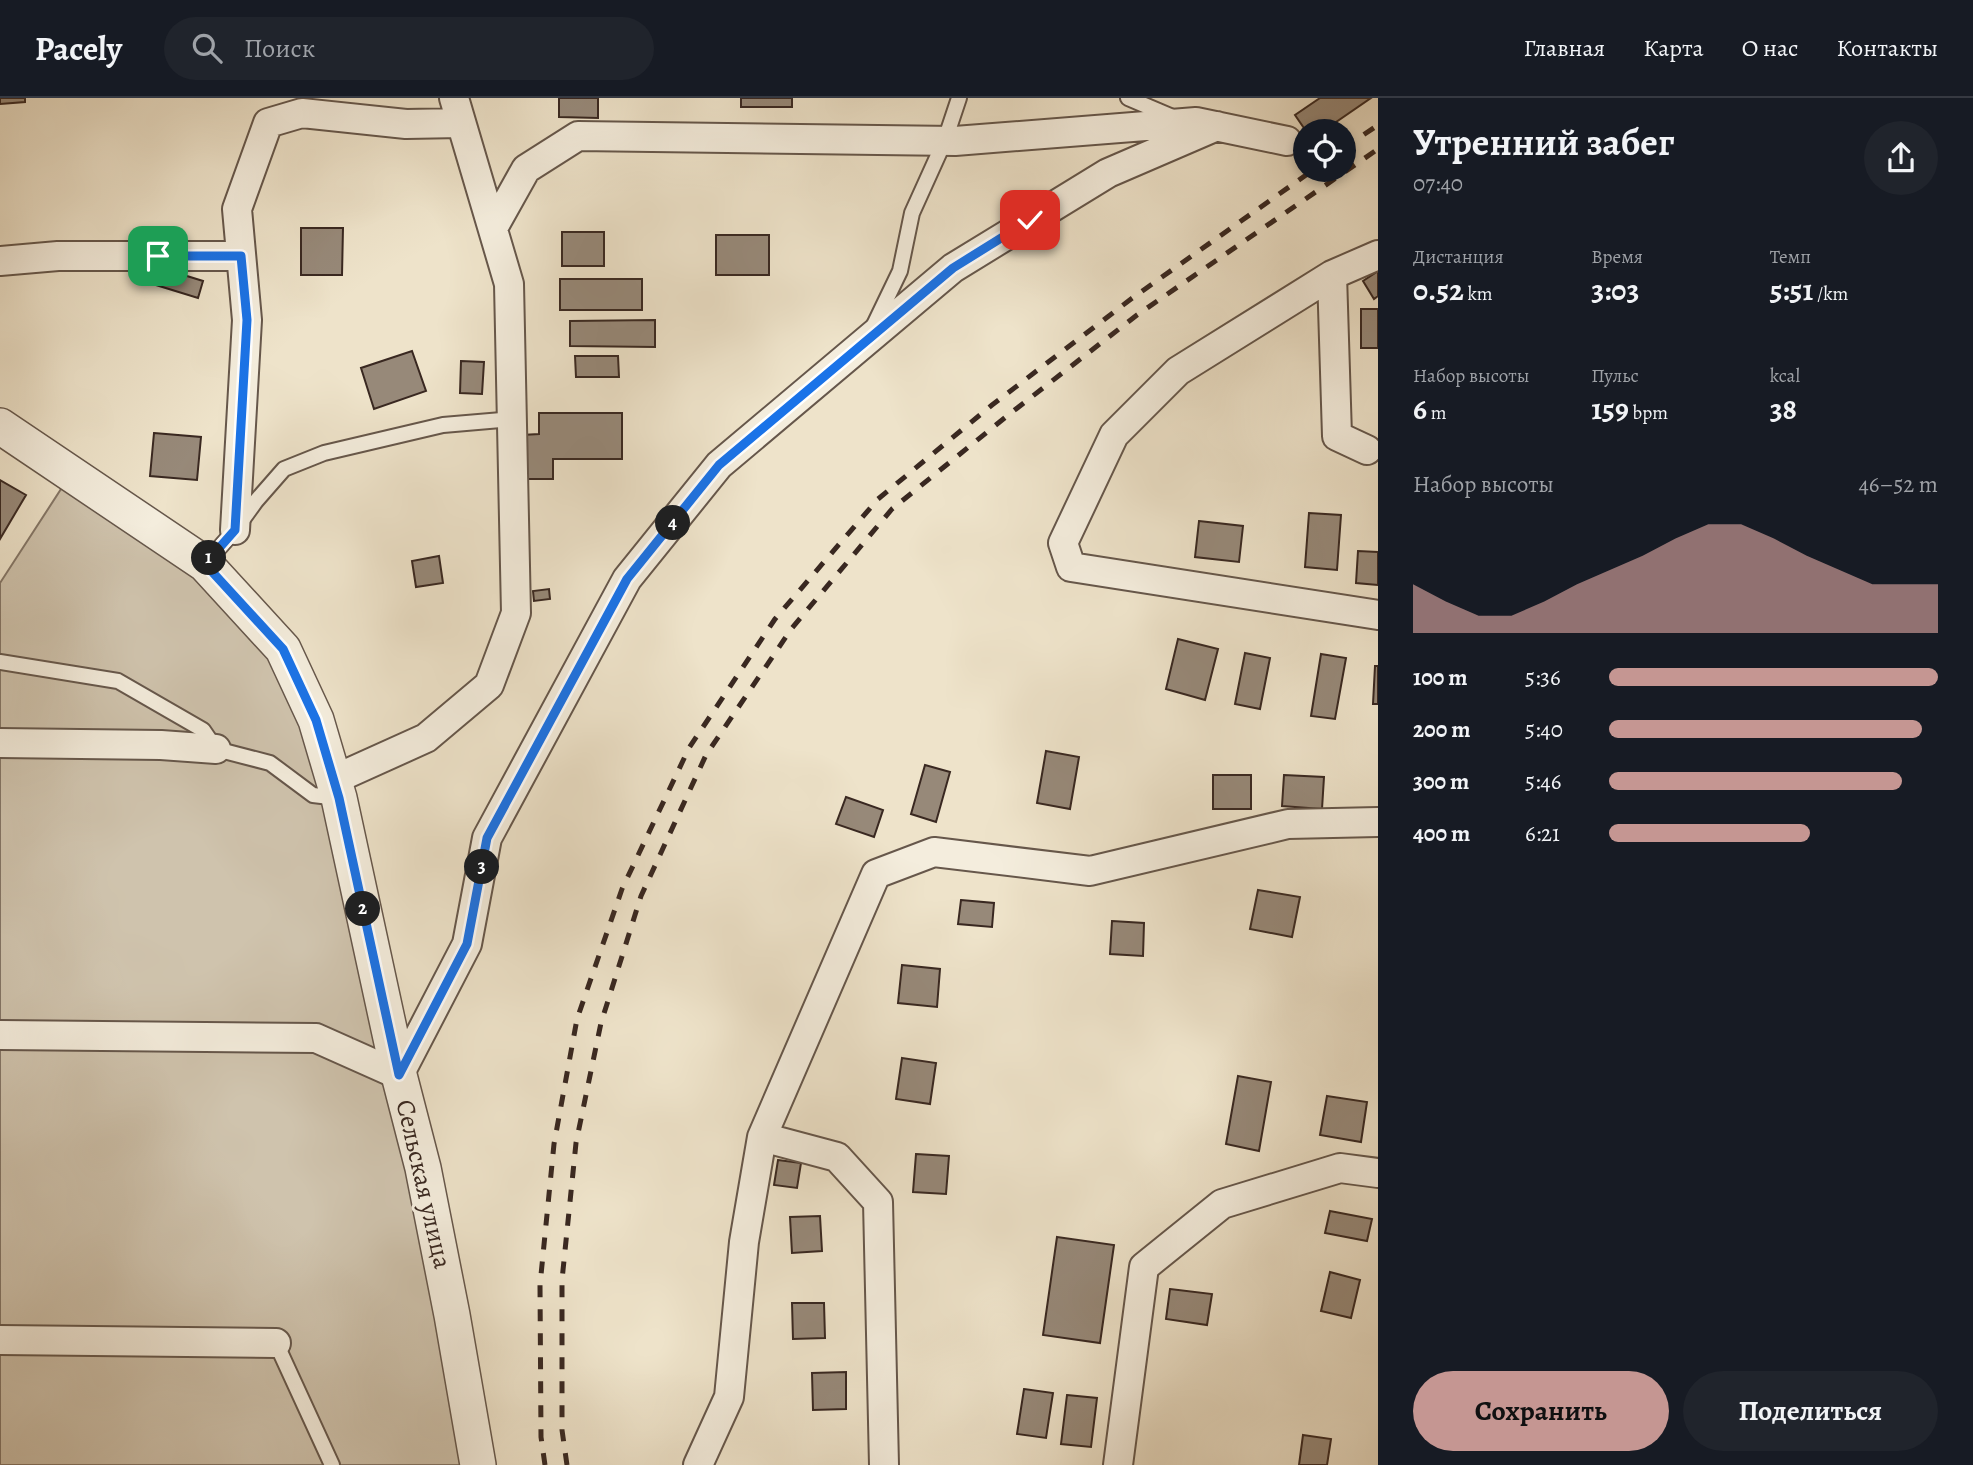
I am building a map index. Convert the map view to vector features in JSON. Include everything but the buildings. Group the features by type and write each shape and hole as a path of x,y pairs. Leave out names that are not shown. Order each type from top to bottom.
{"street":[{"path":"235,530 247,320 237,209 268,124 302,113 406,124 457,111 509,284 516,613 489,685 426,738 336,789"},
{"path":"493,228 526,169 578,136 945,140 1186,123 1217,126 1287,141"},
{"path":"0,1035 316,1038 399,1075 467,944 487,838 627,579 719,465 953,268 1108,173 1217,126"},
{"path":"1378,255 1332,275 1178,371 1114,435 1063,543 1071,567 1378,615"},
{"path":"0,261 58,256 241,256"},
{"path":"1332,275 1337,436 1367,450"},
{"name":"Сельская улица","path":"0,426 205,564 283,649 316,720 336,789 399,1075 423,1168 450,1301 478,1465"},
{"path":"0,743 161,745 216,749"},
{"path":"698,1465 729,1397 744,1242 762,1137 876,874 934,852 1090,871 1289,824 1378,822"},
{"path":"762,1137 837,1157 878,1202 884,1465"},
{"path":"1118,1465 1144,1267 1222,1204 1340,1168 1378,1173"},
{"path":"0,1340 276,1343"}],"lane":[{"path":"866,343 900,271 912,213 945,140 959,98"},
{"path":"1128,98 1186,123"},
{"path":"205,564 284,469 324,453 443,425 512,419"},
{"path":"0,663 118,681 203,730 216,749 270,763 313,796 336,789"},
{"path":"276,1343 332,1465"}],"shaded area":[{"path":"63,486 205,582 261,642 305,725 384,1051 463,1465 0,1465 0,583"}],"railway":[{"path":"1356,140 1378,125"},
{"path":"567,1465 562,1430 562,1280 576,1143 601,1023 641,896 706,755 792,628 892,509 1137,315 1378,149"},
{"path":"545,1465 541,1437 540,1285 554,1144 577,1019 622,889 689,748 775,619 878,499 992,405 1131,299 1296,182"}],"route":[{"path":"158,256 241,256 247,320 235,530 205,564 283,649 316,720 339,798 399,1075 467,944 487,838 627,579 719,465 953,268 1030,220"}]}
